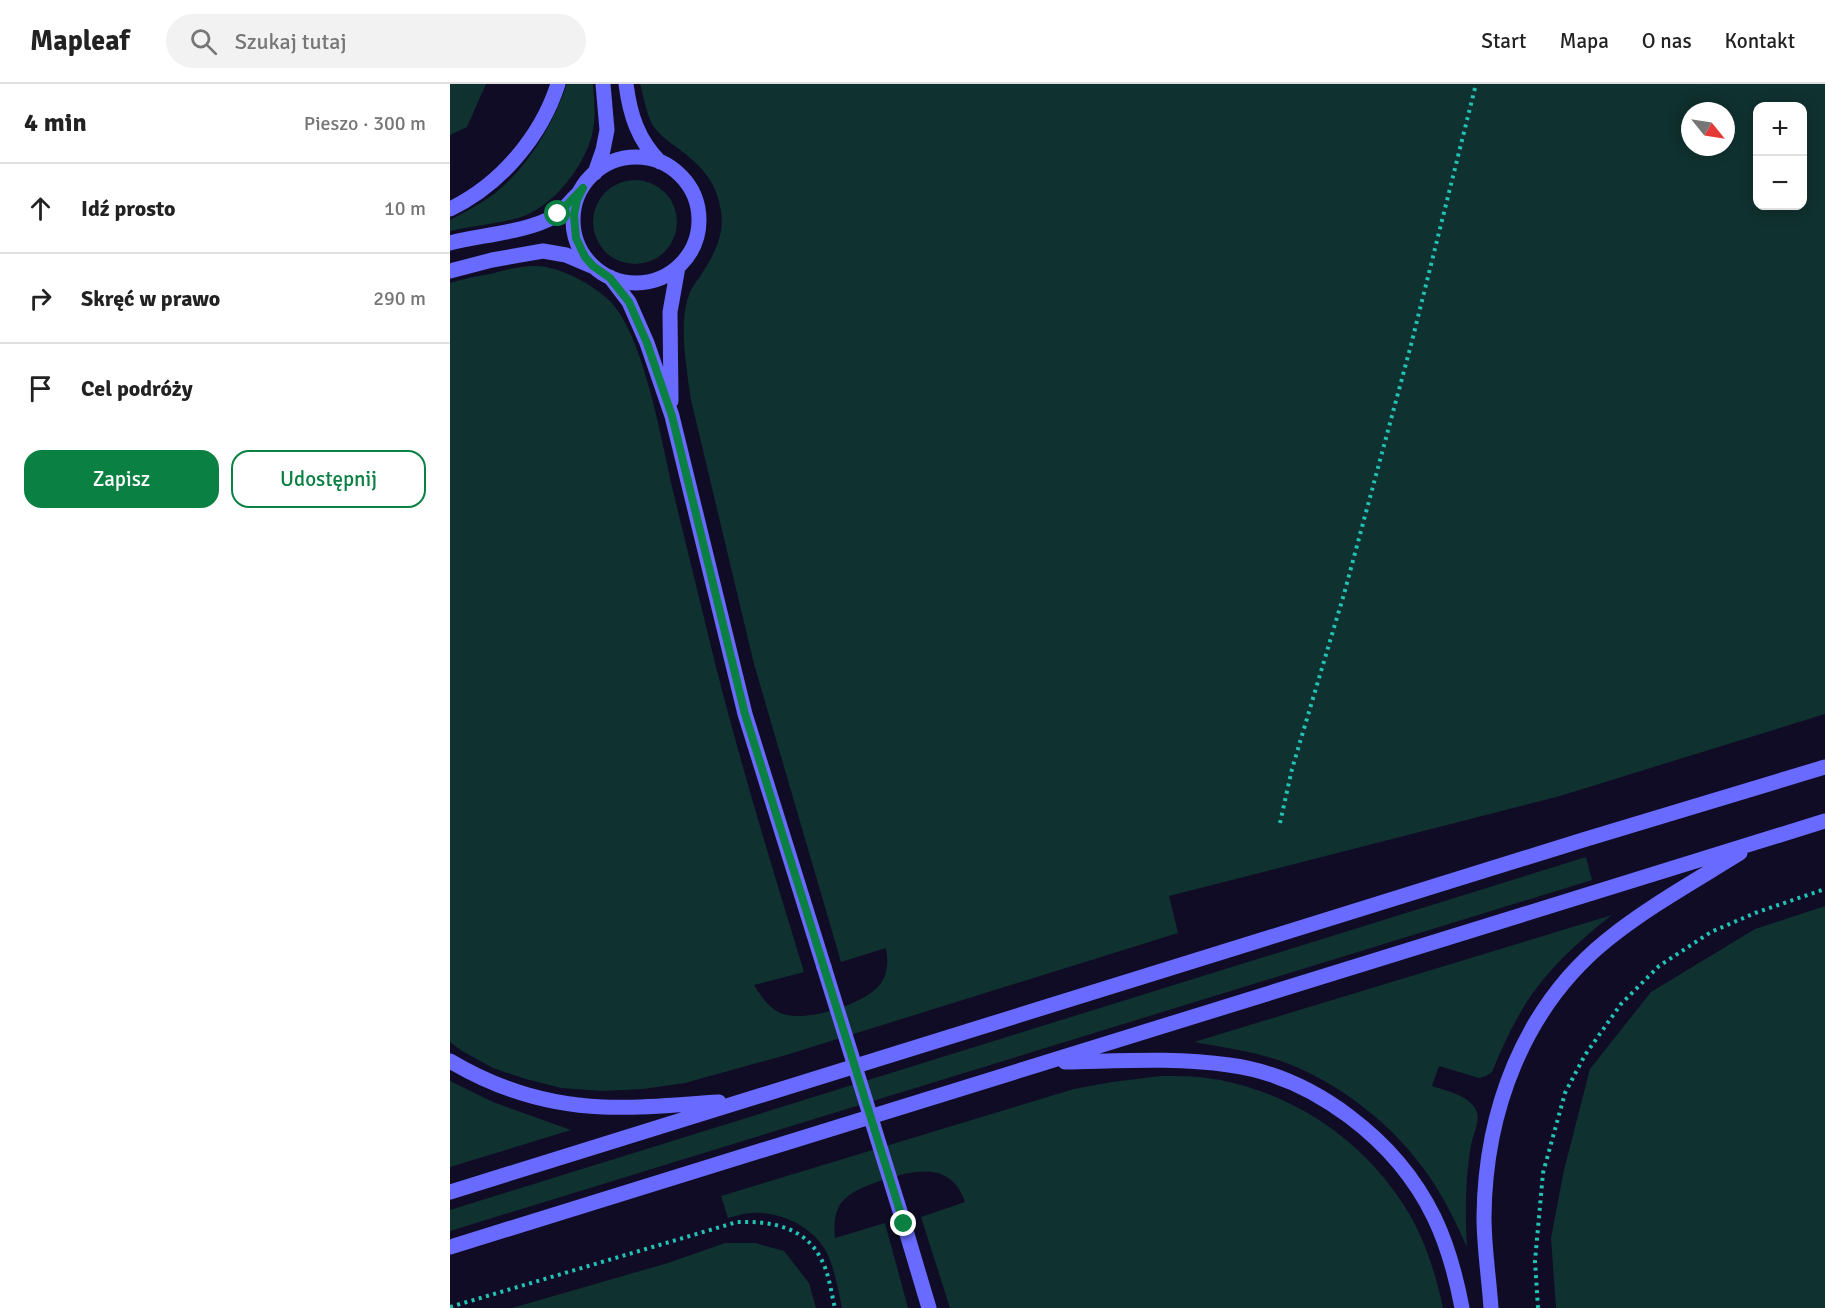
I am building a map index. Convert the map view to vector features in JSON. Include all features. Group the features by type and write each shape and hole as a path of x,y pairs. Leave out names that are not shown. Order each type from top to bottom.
{"main road":[{"path":"450,209 477,194 513,161 542,120 558,84"},
{"path":"595,174 607,130 603,84"},
{"path":"610,278 630,283 660,279 686,259 699,230 698,209 691,189 678,173 660,162 647,149 640,136 628,100 626,84"},
{"path":"450,243 545,221 558,214 595,174 611,163 639,158 660,162"},
{"path":"583,188 577,200 574,215 575,232 581,250 593,266"},
{"path":"450,271 492,260 543,251 566,255 593,266 610,278 629,302 647,343 672,416 745,714 928,1308"},
{"path":"672,416 670,312 678,267"},
{"path":"450,1192 1572,843 1825,767"},
{"path":"450,1247 1825,821"},
{"path":"1491,1308 1484,1219 1488,1160 1500,1100 1519,1052 1536,1021 1556,992 1605,941 1634,920 1760,841"},
{"path":"1047,1062 1171,1060 1230,1065 1283,1079 1331,1104 1377,1139 1399,1163 1417,1188 1446,1244 1462,1308"},
{"path":"450,1061 466,1071 520,1093 577,1106 607,1107 740,1101"}],"path":[{"path":"1280,823 1292,769 1344,594 1405,368 1476,84"},
{"path":"1538,1308 1535,1261 1543,1173 1565,1093 1585,1055 1621,1004 1659,966 1711,932 1755,913 1825,889"},
{"path":"450,1307 737,1222 762,1221 797,1233 817,1250 823,1261 835,1308"}],"green space":[{"path":"450,84 486,84 467,127 450,135"},
{"path":"567,84 593,84 595,113 593,130 584,157 566,183 555,195 531,213 510,220 450,231 450,220 494,194 529,158 547,130"},
{"path":"640,84 1825,84 1825,714 1560,796 1169,896 1178,933 786,1055 685,1083 643,1089 603,1091 561,1088 493,1068 450,1042 450,283 460,280 529,266 564,272 595,289 611,302 634,341 651,393 726,705 804,972 754,985 777,1011 787,1015 811,1015 840,1008 867,996 883,980 887,968 886,948 841,962 754,664 691,400 684,347 684,319 691,290 710,260 720,237 722,220 719,200 711,181 692,160 662,136 652,124"},
{"path":"627,180 643,180 659,187 670,198 677,214 674,238 665,252 643,264 627,264 611,257 600,246 593,230 593,214 600,198 611,187"},
{"path":"1586,857 1592,880 450,1231 450,1210"},
{"path":"1825,906 1825,1308 1556,1308 1551,1238 1564,1170 1590,1069 1651,992 1755,929"},
{"path":"1612,915 1572,949 1537,988 1514,1023 1492,1072 1479,1078 1439,1066 1432,1086 1463,1097 1473,1105 1477,1114 1467,1183 1467,1247 1446,1204 1424,1169 1392,1132 1354,1100 1311,1074 1278,1060 1194,1042"},
{"path":"1160,1076 1205,1078 1247,1087 1297,1107 1321,1121 1343,1138 1382,1176 1407,1210 1427,1251 1443,1308 950,1308 921,1217 965,1202 959,1189 951,1180 941,1174 919,1172 883,1180 853,1193 839,1206 835,1222 835,1238 885,1223 908,1308 842,1308 830,1260 814,1236 805,1228 774,1215 749,1213 728,1218 721,1196 1074,1089"},
{"path":"450,1081 493,1102 571,1130 450,1167"},
{"path":"725,1243 755,1243 784,1251 809,1283 816,1308 512,1308 668,1263"}],"route":[{"path":"558,214 583,188 577,200 574,215 576,238 585,257 610,278 629,302 647,343 672,416 745,714 904,1224"}]}
